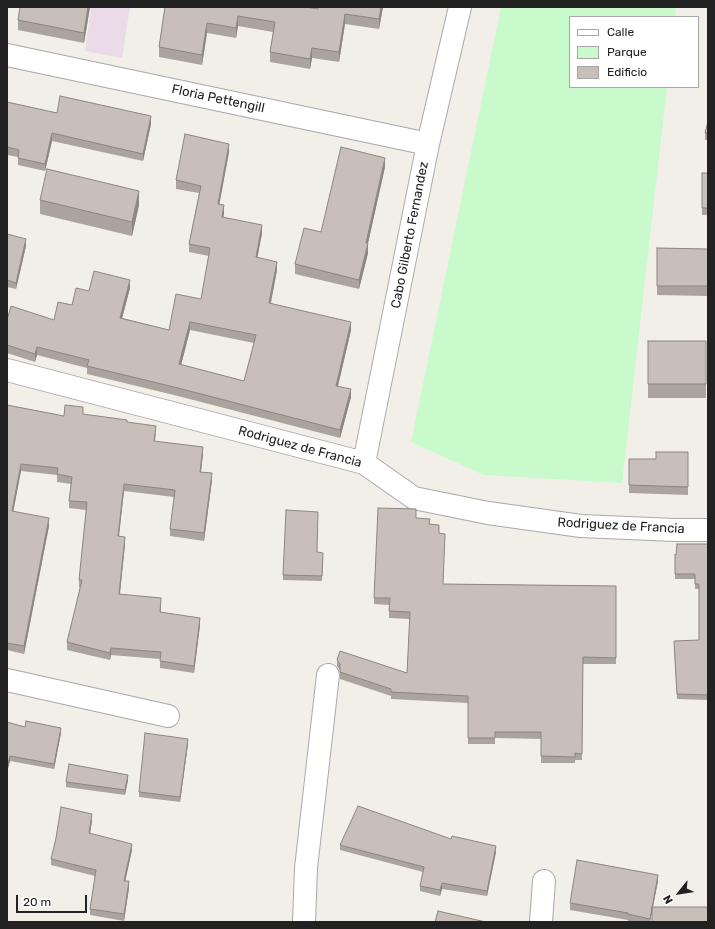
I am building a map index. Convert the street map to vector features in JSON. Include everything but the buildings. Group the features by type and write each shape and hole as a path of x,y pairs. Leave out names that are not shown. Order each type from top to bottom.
{"street":[{"name":"Cabo Gilberto Fernandez","path":"364,463 428,144 460,7"},
{"name":"Floria Pettengill","path":"7,55 428,144"},
{"name":"Rodriguez de Francia","path":"7,370 364,463 414,498 488,513 581,526 708,530"},
{"path":"304,922 306,868 328,675"},
{"path":"7,680 168,716"},
{"path":"541,922 544,882"}],"shaded area":[{"path":"91,7 130,7 122,58 85,51"}],"green space":[{"path":"501,7 676,7 675,16 569,16 569,88 667,88 622,483 484,475 411,442"}]}
